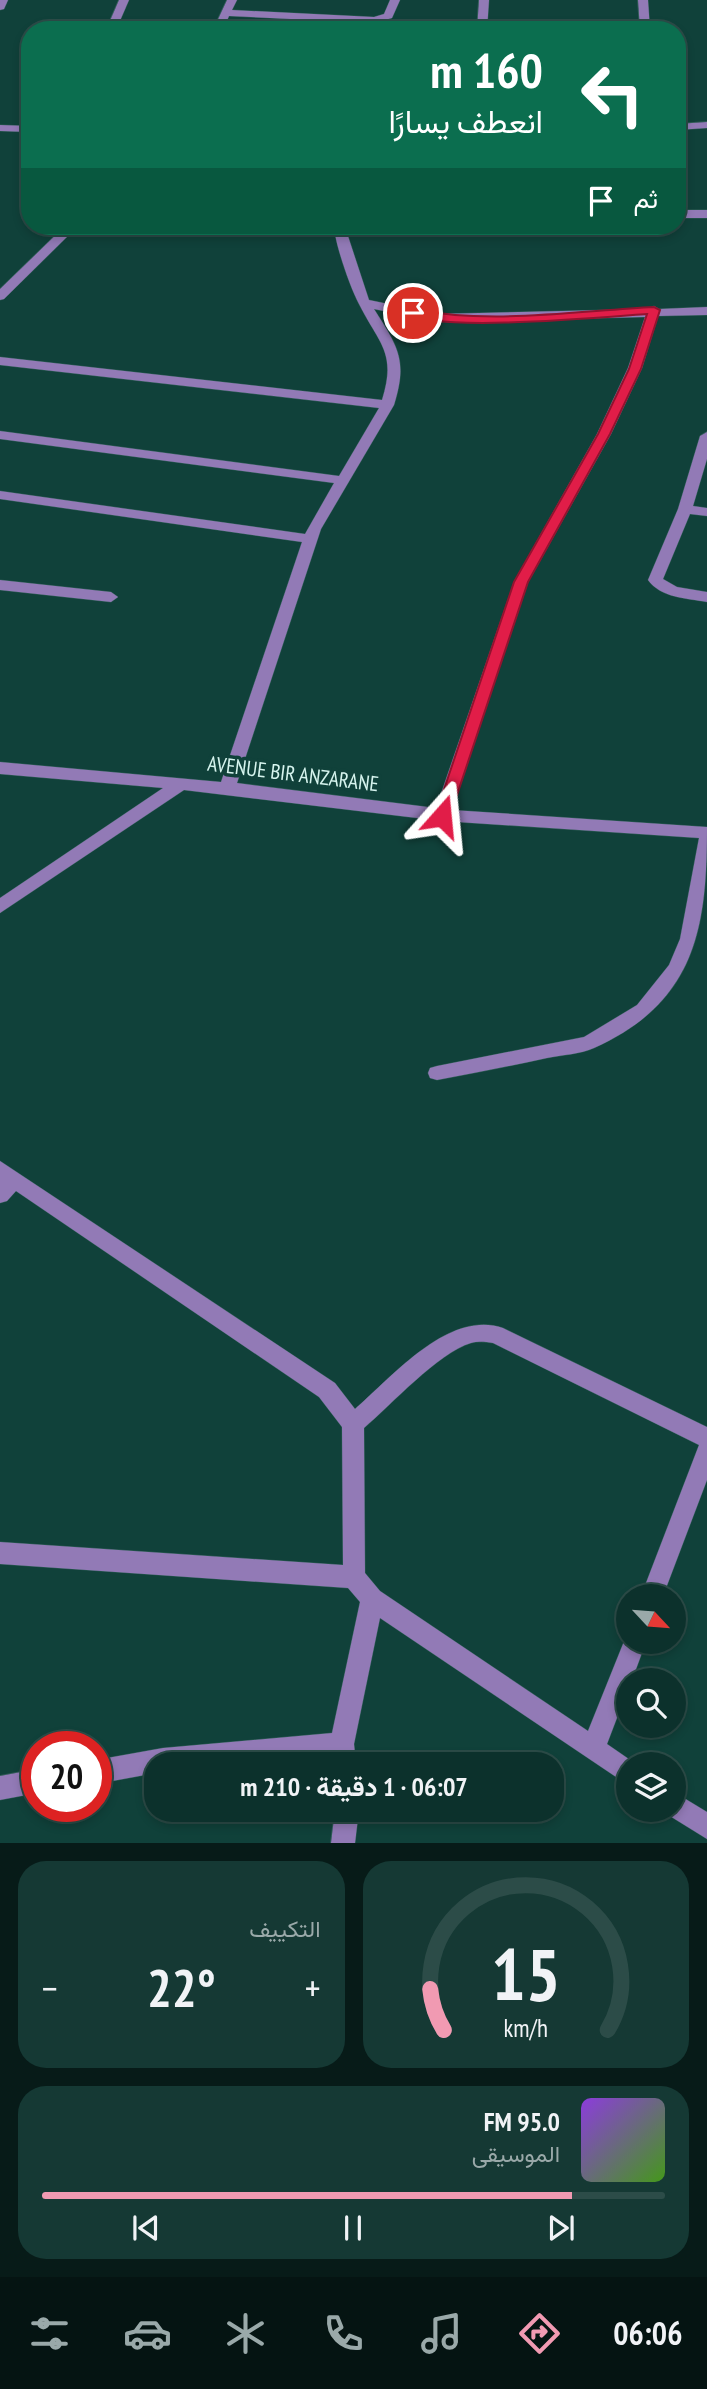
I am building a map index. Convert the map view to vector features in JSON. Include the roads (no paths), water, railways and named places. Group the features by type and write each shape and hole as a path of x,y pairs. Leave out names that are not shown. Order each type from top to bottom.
{"street":[{"path":"0,7 2,0"},
{"path":"115,21 124,0"},
{"path":"222,21 232,0"},
{"path":"225,13 382,19 388,16 395,0"},
{"path":"483,21 484,0"},
{"path":"643,0 644,21"},
{"path":"324,21 325,16"},
{"path":"686,126 707,125"},
{"path":"3,129 21,131"},
{"path":"686,214 707,214"},
{"path":"0,296 63,235"},
{"path":"226,788 311,540 341,480 387,405 397,361 364,303 342,235"},
{"path":"364,303 437,318 512,319 654,310 707,311"},
{"path":"442,816 521,582 604,434 635,369 654,310"},
{"path":"0,361 387,405"},
{"path":"0,435 341,480"},
{"path":"707,436 685,509 655,580 660,586 669,589 707,597"},
{"path":"0,495 311,540"},
{"path":"685,509 707,512"},
{"path":"0,585 111,597"},
{"name":"AVENUE BIR ANZARANE","path":"0,768 226,788 442,816 707,833"},
{"path":"0,907 181,784"},
{"path":"437,1073 588,1043 643,1010 677,968 689,939 707,839"},
{"path":"5,1181 327,1390 353,1424 354,1577 372,1599 616,1765"},
{"path":"353,1424 440,1352 467,1334 481,1332 496,1335 707,1438"},
{"path":"657,1584 707,1451"},
{"path":"0,1553 354,1577"},
{"path":"343,1752 372,1599"},
{"path":"593,1749 630,1654"},
{"path":"112,1769 144,1763"},
{"path":"0,1788 21,1785"},
{"path":"686,1812 707,1826"},
{"path":"343,1843 346,1822"}]}
